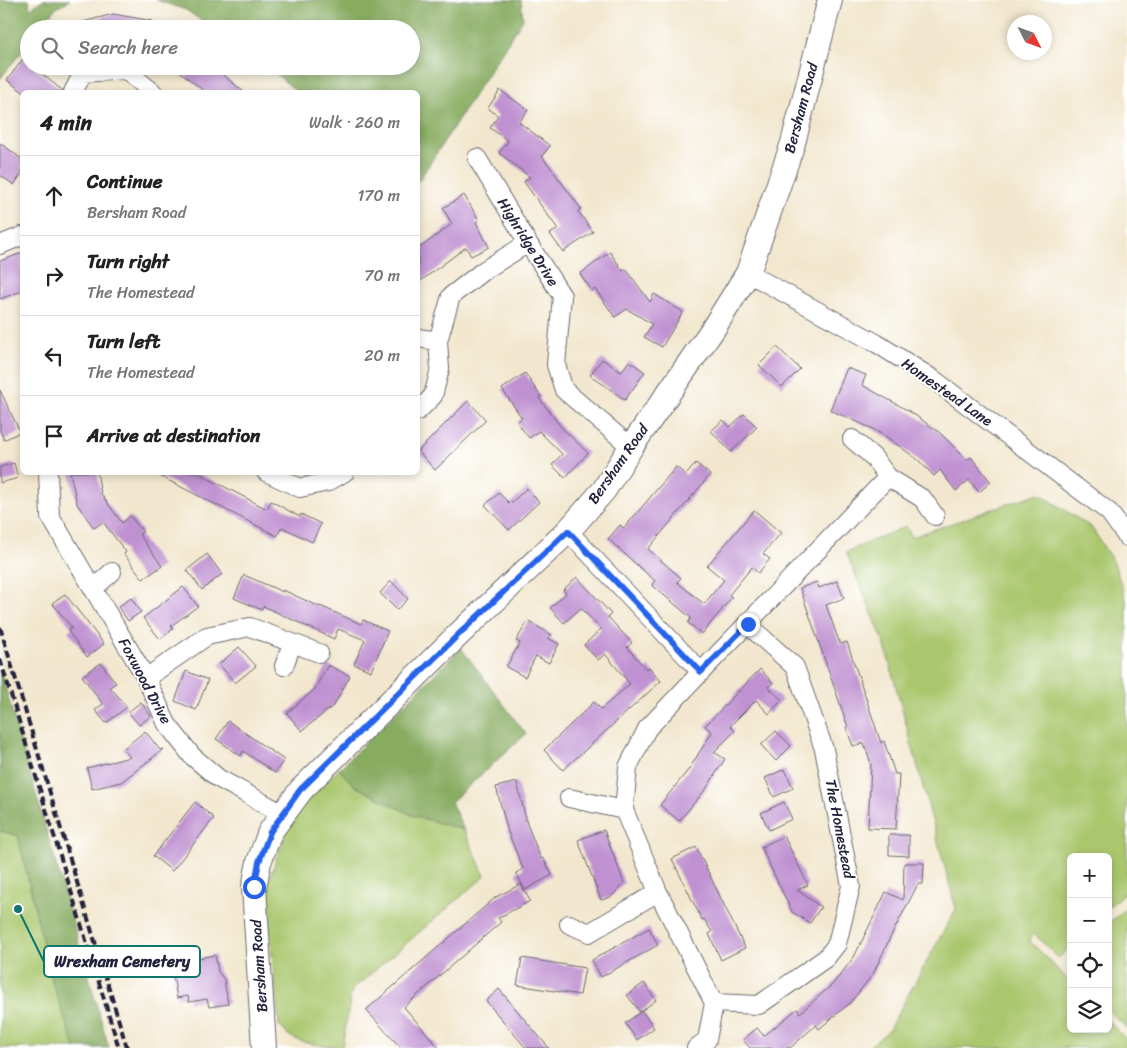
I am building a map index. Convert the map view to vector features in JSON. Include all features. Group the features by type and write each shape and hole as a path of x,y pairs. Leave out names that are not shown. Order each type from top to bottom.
{"main road":[{"name":"Bersham Road","path":"264,1048 254,887 259,862 270,832 300,790 458,635 568,531 604,490 748,273 793,143 830,0"}],"street":[{"path":"74,90 82,75"},
{"path":"131,75 150,90"},
{"name":"Highridge Drive","path":"478,158 562,296 556,365 564,390 631,447"},
{"path":"0,245 20,237"},
{"path":"420,409 433,396 440,369 438,341 451,296 483,271 528,243"},
{"name":"Homestead Lane","path":"748,273 876,343 933,379 1109,512 1127,537"},
{"path":"420,338 438,341"},
{"path":"852,439 873,457 888,477 924,499 935,516"},
{"name":"Foxwood Drive","path":"48,475 50,516 146,678 167,724 192,756 218,778 283,814"},
{"path":"272,475 300,488 328,482 340,475"},
{"path":"696,1048 707,1040 714,1002 658,892 624,810 628,767 647,728 888,477"},
{"path":"568,531 701,672"},
{"path":"93,589 112,572"},
{"name":"The Homestead","path":"714,1002 759,1005 826,958 837,944 851,886 824,749 795,668 748,624"},
{"path":"146,678 207,636 250,627 319,653"},
{"path":"284,666 292,644"},
{"path":"570,798 624,810"},
{"path":"569,924 588,933 658,892"}],"green space":[{"path":"0,0 29,0 30,9 42,0 70,0 55,9 46,20 20,20 20,53 0,79"},
{"path":"156,0 521,0 523,19 420,179 420,90 295,90 277,75 420,75 420,20 200,20 186,10"},
{"path":"1039,493 1092,528 1114,563 1127,603 1127,890 1112,904 1112,853 1067,853 1067,950 1058,958 1034,934 1029,940 1067,979 1067,1033 1112,1033 1112,1025 1127,1040 1127,1048 868,1048 888,1031 956,909 884,642 846,552 906,526 912,537"},
{"path":"461,648 526,734 451,802 464,830 412,815 355,786 339,769"},
{"path":"0,669 109,1048 75,1048 52,982 18,836 0,831"},
{"path":"339,769 355,786 412,815 464,830 485,876 352,990 342,1047 315,1045 299,1041 285,1032 279,1025 269,925 268,884 285,833 303,805"},
{"path":"0,831 18,835 52,982 76,1048 0,1048"},
{"path":"1127,907 1127,1029 1112,1014 1112,921"}],"building":[{"path":"113,14 147,20 91,20"},
{"path":"20,63 20,75 43,75 62,90 20,90 7,80"},
{"path":"184,75 223,75 242,90 203,90"},
{"path":"500,90 528,110 519,122 550,146 542,156 581,209 578,211 593,232 563,252 550,234 558,229 524,182 530,177 499,153 508,141 490,128 498,116 488,108"},
{"path":"0,143 20,158 20,176 14,185 0,175"},
{"path":"464,195 479,220 476,222 489,247 471,256 466,247 420,282 420,248 452,224 443,208"},
{"path":"610,252 623,271 626,269 650,302 654,294 683,312 662,347 644,337 652,324 627,309 615,317 595,289 592,291 580,274"},
{"path":"20,254 20,292 0,299 0,261"},
{"path":"777,347 800,369 782,387 759,365"},
{"path":"602,359 621,372 629,361 645,372 625,400 590,375"},
{"path":"847,368 866,375 862,385 909,411 939,432 967,460 971,457 991,482 979,492 969,480 956,491 940,470 934,476 917,459 888,438 871,428 830,410"},
{"path":"525,373 541,397 539,398 562,428 588,453 565,478 552,465 562,454 539,431 529,438 517,422 522,418 502,389"},
{"path":"0,390 20,432 4,440 0,431"},
{"path":"468,401 486,420 435,470 420,453 420,449"},
{"path":"744,414 757,427 731,452 711,431 723,420 730,427"},
{"path":"14,463 18,478 0,483 0,467"},
{"path":"696,463 710,475 648,549 681,578 677,582 704,604 724,580 707,566 754,510 781,533 763,554 770,559 758,573 752,567 729,595 732,597 702,634 688,623 691,618 652,585 655,581 608,539 620,525 624,528 676,467 686,475"},
{"path":"71,475 98,475 101,494 122,523 130,516 143,532 139,534 162,566 143,579 124,554 126,552 103,522 94,528 77,504"},
{"path":"158,475 202,475 267,509 271,501 300,517 301,514 321,524 312,542 282,527 277,536"},
{"path":"527,488 539,502 509,530 485,505 499,493 510,504"},
{"path":"207,554 222,574 202,590 187,570"},
{"path":"244,575 361,624 363,620 388,631 371,671 354,664 365,640 338,629 334,639 263,606 262,610 234,598"},
{"path":"577,577 611,614 608,617 632,643 627,647 646,669 649,667 661,681 563,770 544,750 594,702 601,709 630,684 605,654 598,660 584,645 601,629 581,608 564,623 550,608 566,593 563,590"},
{"path":"391,581 408,599 397,610 380,593"},
{"path":"837,581 844,598 826,605 840,644 847,642 881,743 884,741 895,774 899,774 896,829 868,828 871,764 864,743 853,746 800,588 817,582 819,588"},
{"path":"183,587 198,606 171,626 173,629 160,639 143,618"},
{"path":"65,594 104,644 87,657 68,631 72,628 52,603"},
{"path":"131,598 141,612 128,621 118,607"},
{"path":"528,621 552,635 548,638 559,644 549,663 536,656 525,677 506,667 520,643 516,641"},
{"path":"239,647 256,666 235,683 219,664"},
{"path":"101,663 116,683 110,687 127,707 106,723 95,710 103,704 82,676"},
{"path":"328,665 350,676 334,705 302,731 287,713 314,690"},
{"path":"760,669 773,683 768,687 782,700 769,714 756,700 730,726 735,731 714,752 725,759 706,789 679,821 660,805 689,769 712,732 705,726"},
{"path":"186,671 208,680 196,710 175,701"},
{"path":"141,702 151,716 139,725 128,712"},
{"path":"228,721 284,760 275,773 243,751 241,756 216,739"},
{"path":"145,731 160,750 164,749 121,782 92,789 87,768 130,757 123,749"},
{"path":"776,731 791,746 776,761 761,745"},
{"path":"785,769 793,788 774,797 765,778"},
{"path":"517,782 527,824 541,859 543,858 552,875 525,890 516,873 523,869 508,832 496,787"},
{"path":"195,802 214,818 172,871 153,856"},
{"path":"784,802 792,819 769,830 761,813"},
{"path":"604,830 624,883 611,897 601,900 578,840"},
{"path":"889,835 909,835 909,856 889,855"},
{"path":"784,836 808,885 797,890 821,907 810,923 792,912 761,847"},
{"path":"696,847 745,948 721,960 709,934 712,932 704,919 702,920 672,859"},
{"path":"904,863 924,863 923,884 918,884 873,974 851,1002 819,1029 816,1025 790,1048 750,1048 743,1040 757,1028 764,1036 797,1009 800,1013 833,984 854,957 886,892 903,900"},
{"path":"521,884 530,901 498,918 501,922 404,1007 439,1048 401,1048 366,1010 496,897"},
{"path":"649,928 658,945 601,977 592,960"},
{"path":"215,955 218,972 224,979 228,1004 209,1007 207,999 189,1002 188,996 177,998 171,963"},
{"path":"522,958 585,968 580,995 517,985"},
{"path":"644,983 656,1000 640,1012 627,995"},
{"path":"499,989 549,1048 526,1048 486,1001"},
{"path":"642,1011 654,1028 637,1040 625,1023"}],"railway":[{"path":"0,627 127,1048"},
{"path":"0,659 119,1048"}],"place":[{"name":"Wrexham Cemetery","path":"18,909"}],"route":[{"path":"254,887 259,862 270,832 300,790 458,635 568,531 701,672 748,624"}]}
